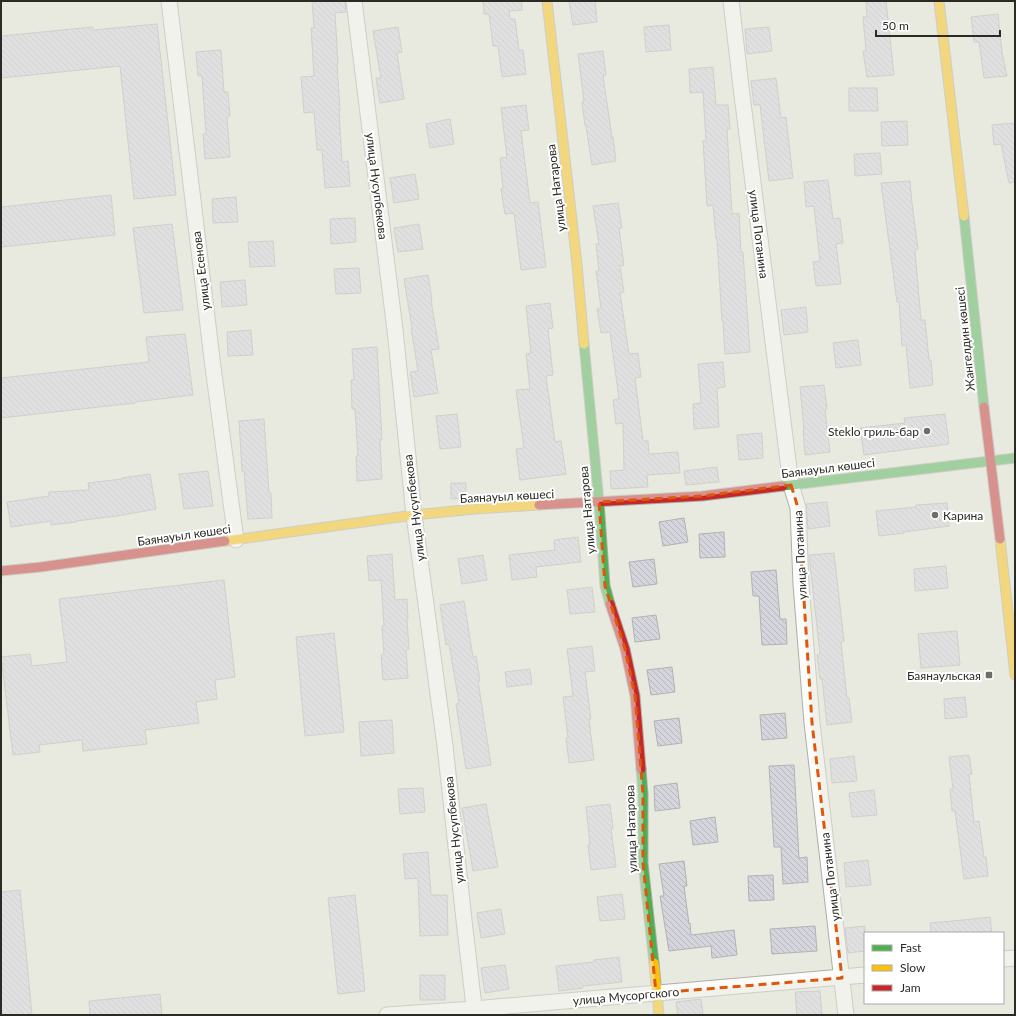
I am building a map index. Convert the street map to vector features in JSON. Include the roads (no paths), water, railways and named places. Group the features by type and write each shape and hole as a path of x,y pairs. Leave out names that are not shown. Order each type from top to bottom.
{"main road":[{"name":"улица Натарова","path":"547,1 577,264 599,502 605,586 625,650 635,696 643,794 643,863 659,1015"},
{"name":"Жангелдин көшесі","path":"940,1 1015,675"},
{"name":"Баянауыл көшесі","path":"1,571 41,567 414,515 475,509 702,496 1015,458"}],"street":[{"name":"улица Есенова","path":"169,1 213,367 236,540"},
{"name":"улица Нусупбекова","path":"354,1 395,330 414,515 445,746 474,1012"},
{"name":"улица Потанина","path":"731,1 791,485 798,508 801,584 812,723 846,1015"},
{"path":"1004,959 1015,958"},
{"name":"улица Мусоргского","path":"387,1015 474,1012 656,993 864,975"}],"place":[{"name":"Steklo гриль-бар","path":"927,431"},
{"name":"Карина","path":"935,515"},
{"name":"Баянаульская","path":"989,675"}]}
